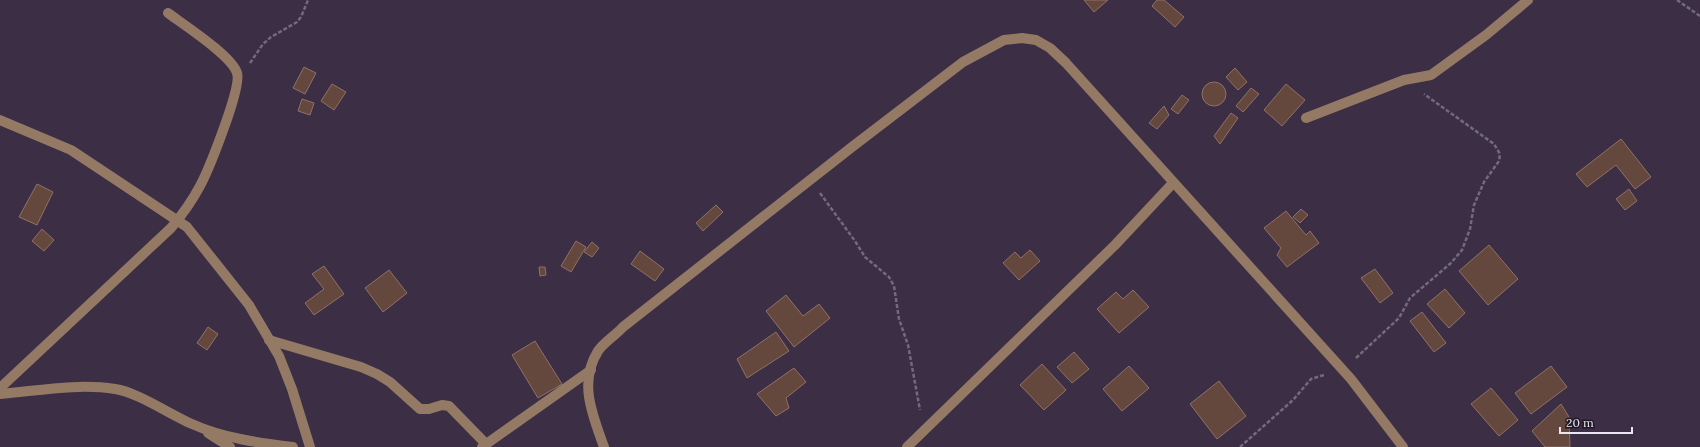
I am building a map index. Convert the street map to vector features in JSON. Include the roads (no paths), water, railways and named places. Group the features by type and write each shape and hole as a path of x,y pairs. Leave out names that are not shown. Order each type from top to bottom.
{"street":[{"path":"1306,118 1404,80 1431,75 1486,35 1528,0"},
{"path":"0,388 171,228 187,208 200,186 238,86 238,73 231,62 168,13"},
{"path":"604,447 591,410 588,389 591,370 599,351 623,327 963,62 1004,40 1022,38 1036,40 1050,48 1061,58 1343,370 1403,447"},
{"path":"0,120 71,150 187,227 249,305 279,356 292,389 310,447"},
{"path":"907,447 1115,245 1173,183"},
{"path":"269,340 361,367 377,374 390,382 420,409 425,410 446,405 484,446 591,370"},
{"path":"0,394 83,387 116,389 137,397 194,425 230,447"},
{"path":"194,425 221,434 263,443 293,447"}]}
